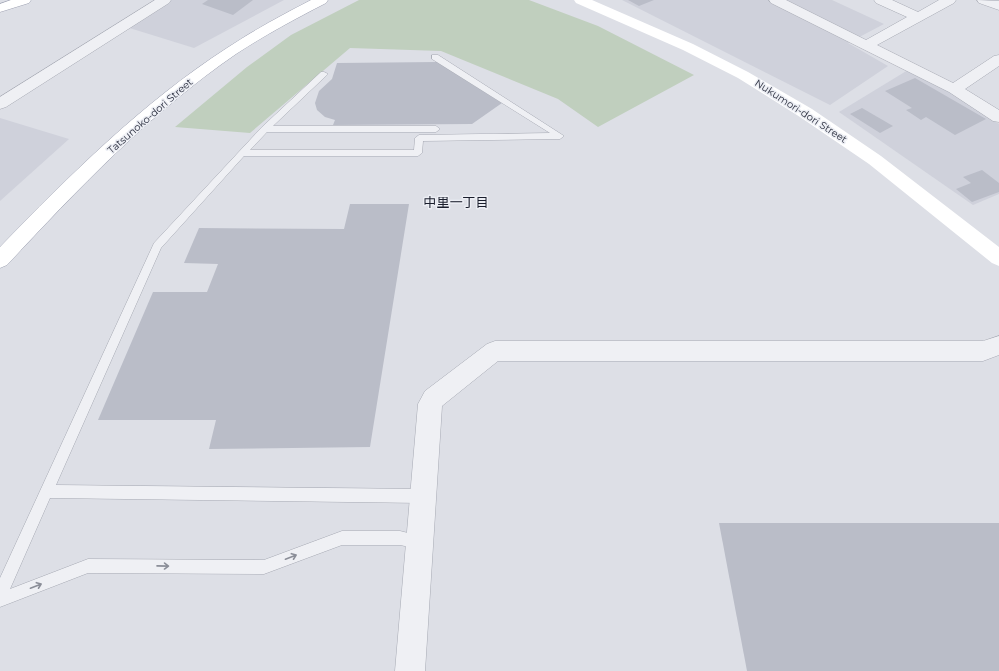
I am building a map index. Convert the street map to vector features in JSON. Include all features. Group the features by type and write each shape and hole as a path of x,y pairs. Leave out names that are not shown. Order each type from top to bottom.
{"main road":[{"path":"0,8 24,0"},
{"name":"Tatsunoko-dori Street","path":"0,260 63,194 157,108 199,74 233,50 281,20 321,0"},
{"name":"Nukumori-dori Street","path":"581,0 688,47 743,75 806,113 875,160 999,258"}],"street":[{"path":"0,104 164,0"},
{"path":"776,0 867,44 954,89 999,117"},
{"path":"881,0 918,17"},
{"path":"867,44 948,0"},
{"path":"984,0 999,6"},
{"path":"954,89 999,59"},
{"path":"410,671 430,404 433,399 495,351 983,351 999,346"}],"lane":[{"path":"242,153 418,153 419,138 560,136 435,57"},
{"path":"0,594 157,246 265,129 324,74"},
{"path":"265,129 436,129"},
{"path":"47,491 423,496"},
{"path":"0,600 88,566 264,567 342,538 400,538 419,542"}],"shaded area":[{"path":"165,0 284,0 194,48 123,26"},
{"path":"622,0 832,0 884,24 848,43 888,66 830,105"},
{"path":"908,70 950,92 999,124 999,194 973,205 839,112"},
{"path":"0,118 69,139 0,201"}],"green space":[{"path":"359,0 529,0 598,26 694,75 598,127 558,99 441,51 350,48 250,133 175,127 247,67 291,35"}],"building":[{"path":"208,0 253,0 233,15 202,4"},
{"path":"628,0 654,0 639,6"},
{"path":"437,62 502,103 472,124 333,125 335,120 325,117 317,110 315,103 319,91 332,79 337,63"},
{"path":"915,78 986,119 955,135 926,117 921,120 906,110 912,108 885,91"},
{"path":"862,108 893,126 880,133 850,114"},
{"path":"982,170 999,183 999,192 972,202 956,189 971,183 963,177"},
{"path":"350,204 409,204 370,447 209,449 216,420 98,420 153,292 207,292 218,264 184,263 199,228 344,229"},
{"path":"719,523 999,523 999,671 747,671"}],"district":[{"name":"中里一丁目","path":"456,202"}]}
